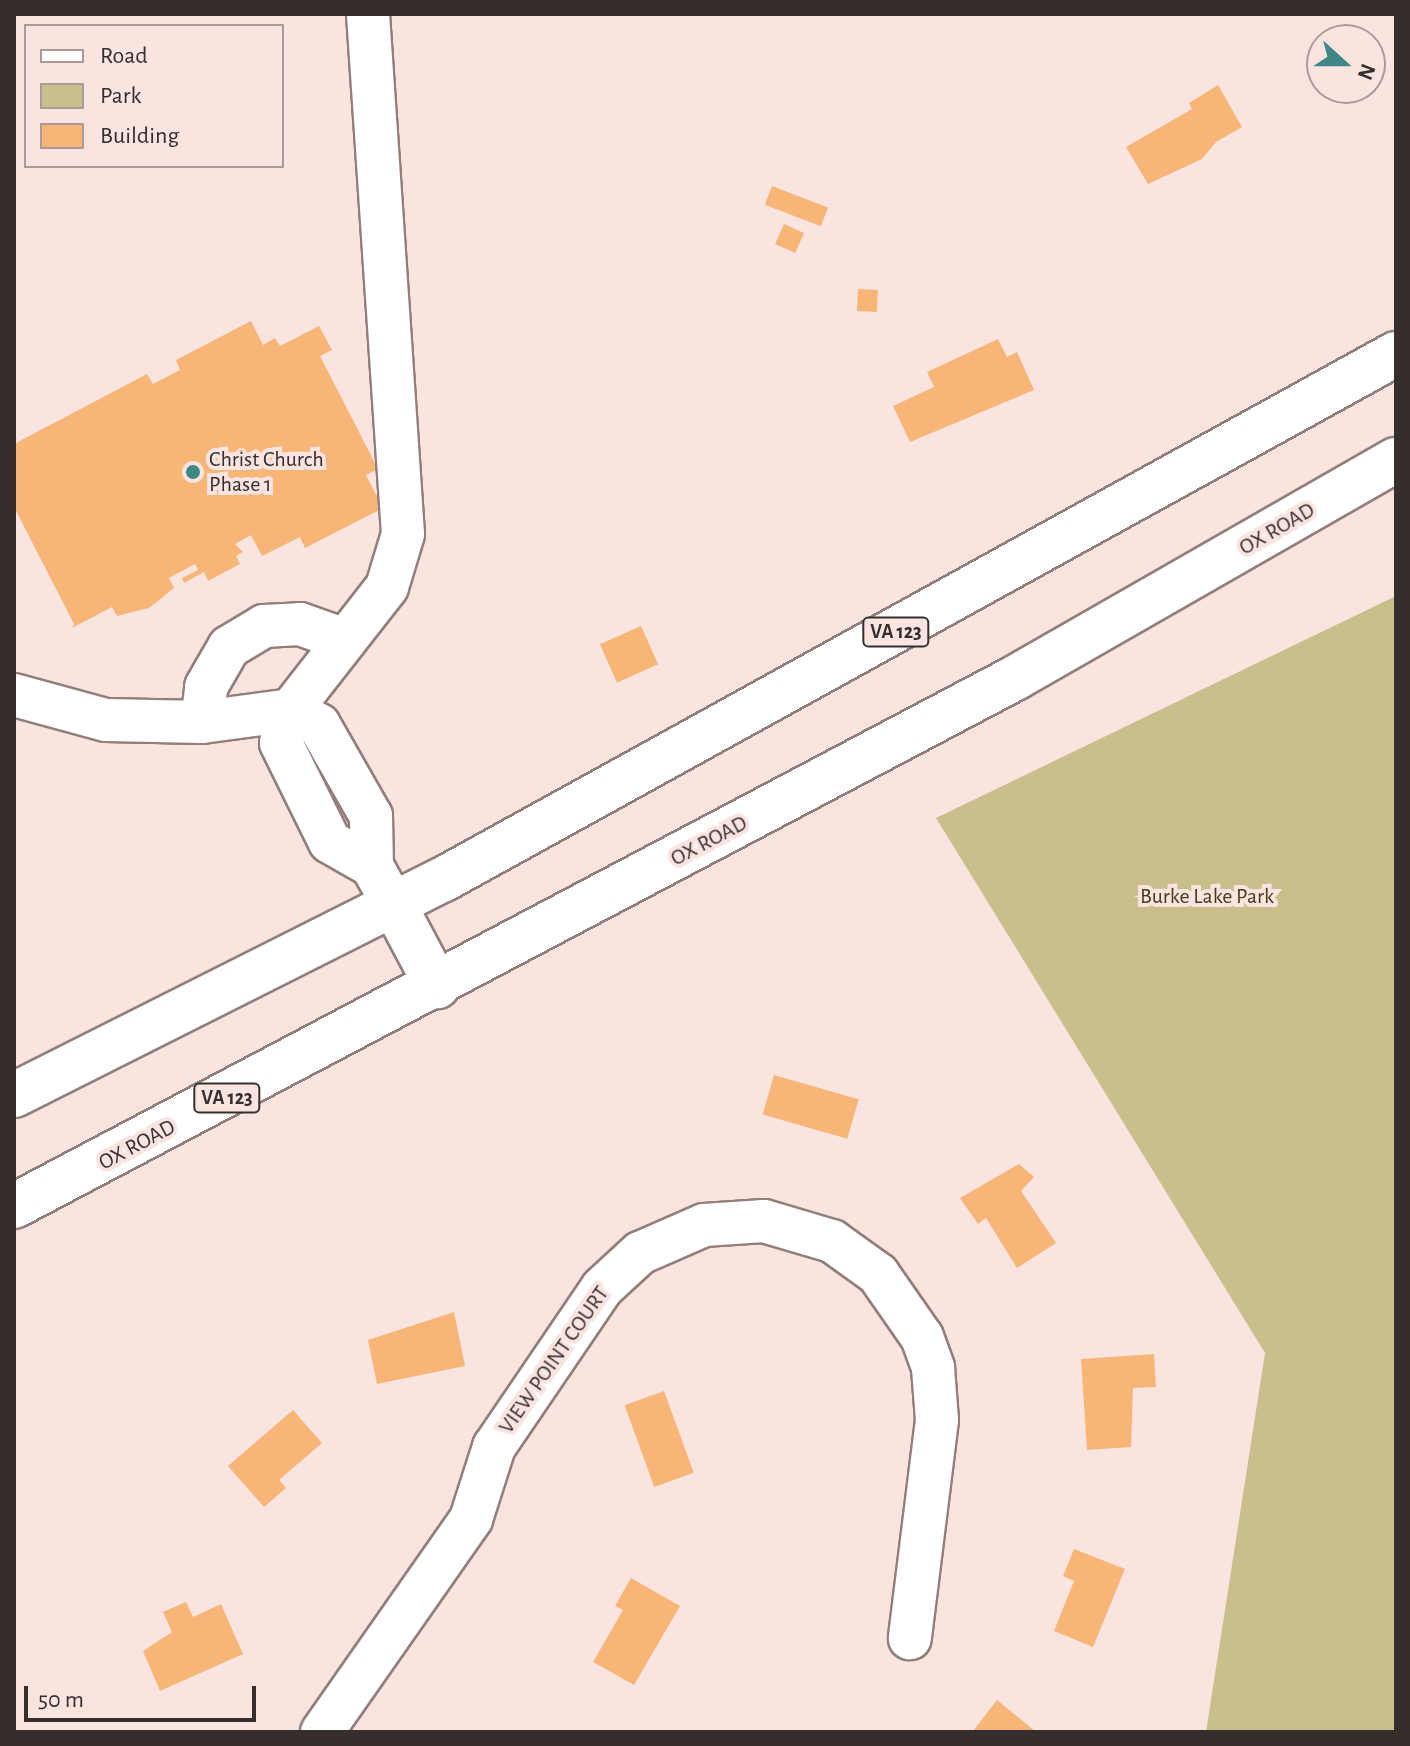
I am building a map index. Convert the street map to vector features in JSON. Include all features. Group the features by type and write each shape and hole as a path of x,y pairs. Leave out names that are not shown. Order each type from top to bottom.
{"highway":[{"name":"VA 123","path":"14,1095 394,905 1119,511 1396,354"},
{"name":"OX ROAD","path":"14,1206 437,986 1015,678 1396,460"},
{"path":"394,905 437,986"}],"street":[{"path":"368,14 403,534 387,587 291,710 281,743 330,842 372,866 394,905"},
{"path":"202,722 206,687 229,647 264,626 300,624 345,640"},
{"path":"14,695 106,720 202,722 291,710"},
{"name":"VIEW POINT COURT","path":"322,1732 471,1519 494,1447 602,1288 640,1253 704,1225 764,1221 832,1241 878,1274 922,1337 935,1379 937,1420 910,1638"}],"green space":[{"name":"Burke Lake Park","path":"1396,596 1396,1732 1206,1732 1265,1353 936,818"}],"building":[{"path":"1218,85 1242,127 1216,142 1202,159 1148,184 1126,147 1192,109 1189,103"},
{"path":"772,186 828,208 821,226 765,205"},
{"path":"784,224 804,233 795,253 775,244"},
{"path":"858,289 878,290 877,312 857,311"},
{"name":"Christ Church Phase 1","path":"251,321 263,345 275,338 280,346 319,326 332,350 320,356 378,469 366,475 383,508 305,548 300,537 262,556 251,535 235,544 243,552 236,556 240,564 208,581 204,572 184,583 182,578 198,570 195,564 169,578 174,588 149,608 117,616 112,607 72,628 74,624 14,507 14,444 147,374 153,384 180,370 176,360"},
{"path":"998,339 1007,357 1017,352 1034,390 910,442 893,406 934,387 927,372"},
{"path":"641,626 658,664 617,683 600,644"},
{"path":"774,1075 859,1099 847,1139 763,1114"},
{"path":"1019,1164 1034,1177 1021,1191 1056,1243 1017,1268 986,1218 978,1224 960,1198"},
{"path":"454,1312 465,1366 377,1384 368,1340"},
{"path":"1154,1354 1156,1387 1133,1388 1131,1447 1087,1450 1081,1359"},
{"path":"664,1391 694,1473 654,1487 625,1405"},
{"path":"293,1410 322,1443 279,1480 286,1488 264,1507 228,1466"},
{"path":"1074,1549 1125,1569 1093,1647 1054,1631 1074,1581 1063,1576"},
{"path":"631,1578 680,1606 634,1685 593,1662 623,1610 615,1606"},
{"path":"186,1602 193,1617 221,1604 243,1654 160,1691 143,1651 172,1632 163,1612"},
{"path":"997,1700 1036,1732 972,1732"}],"place":[{"name":"Christ Church Phase 1","path":"193,472"}]}
